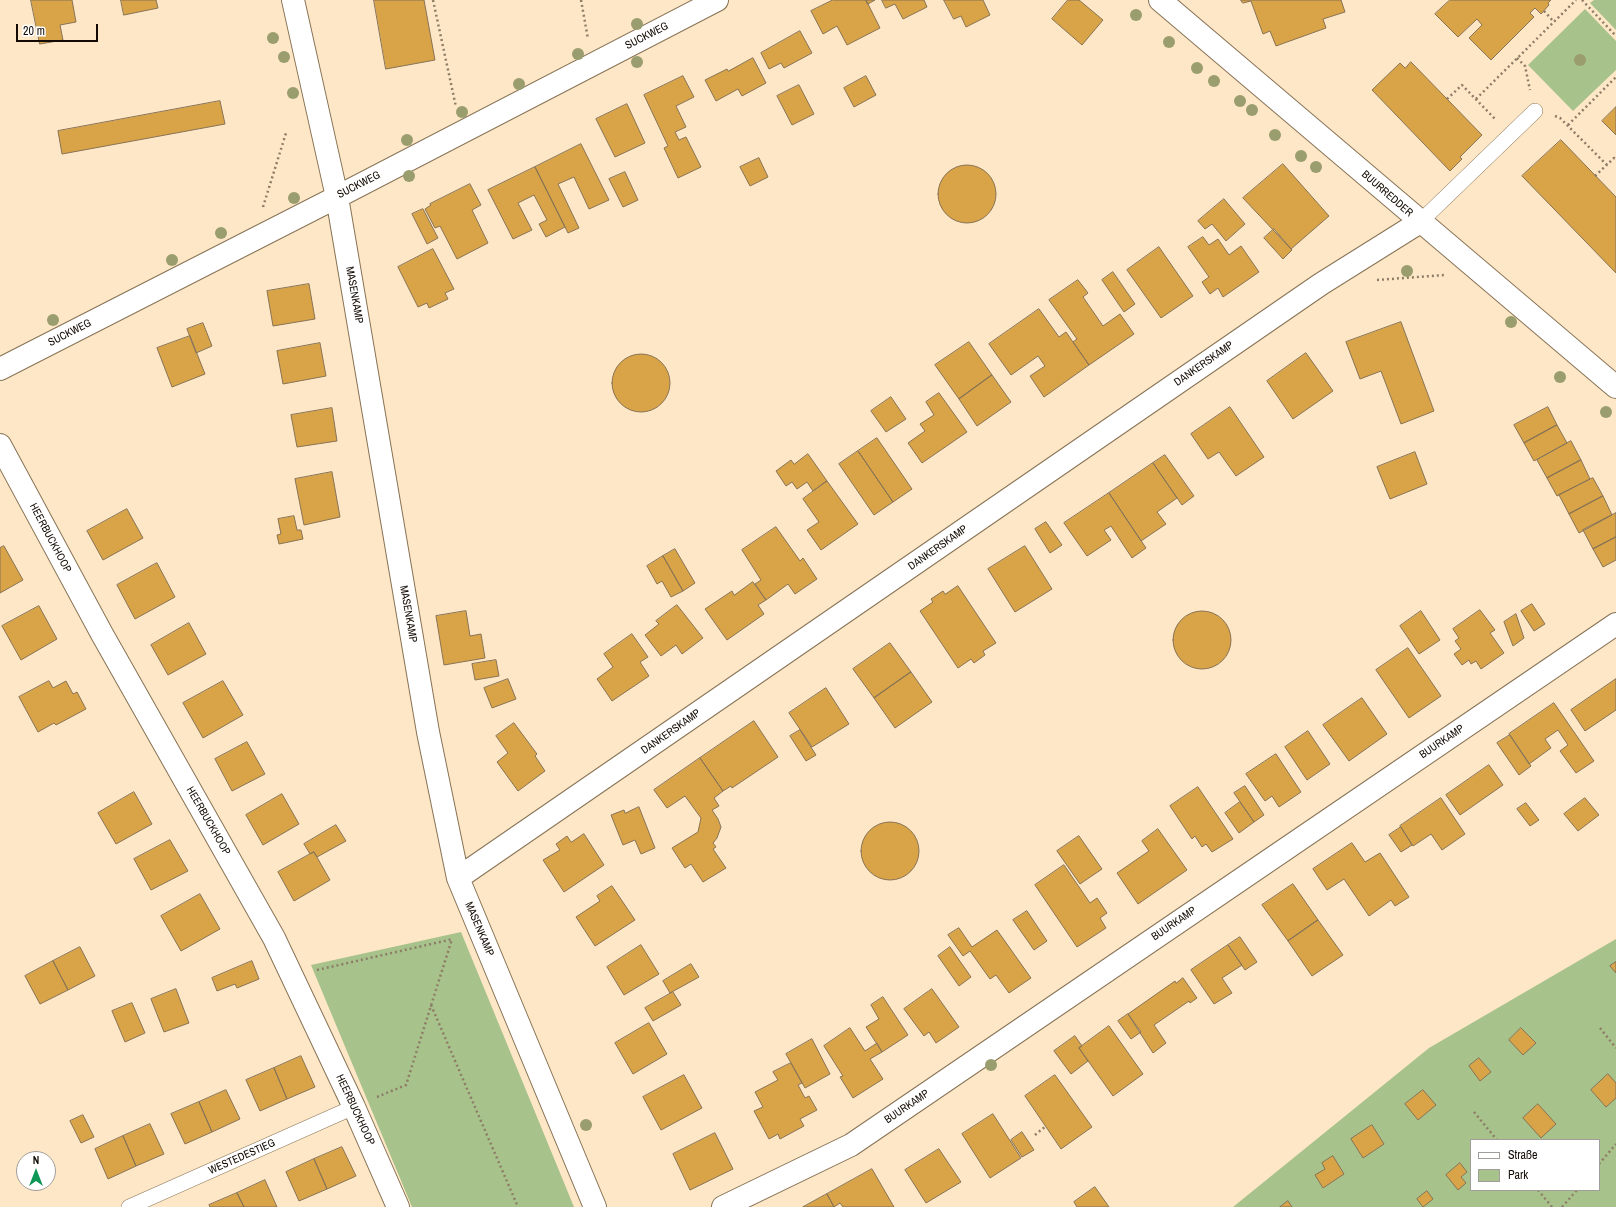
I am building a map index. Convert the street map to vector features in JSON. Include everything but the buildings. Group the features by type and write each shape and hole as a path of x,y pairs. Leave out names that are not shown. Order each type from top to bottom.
{"street":[{"name":"MASENKAMP","path":"293,0 337,197 428,732 458,878 595,1207"},
{"name":"SUCKWEG","path":"0,369 337,197 717,0"},
{"name":"BUURREDDER","path":"1160,0 1616,387"},
{"name":"DANKERSKAMP","path":"458,878 1321,284 1420,222"},
{"name":"HEERBUCKHOOP","path":"0,445 102,634 274,938 354,1107 398,1207"},
{"name":"BUURKAMP","path":"723,1207 851,1145 1616,624"}],"lane":[{"path":"1420,222 1535,111"},
{"name":"WESTEDESTIEG","path":"129,1207 354,1107"}],"path":[{"path":"433,0 462,132"},
{"path":"582,0 593,64"},
{"path":"1476,99 1576,0"},
{"path":"1582,0 1616,36"},
{"path":"1544,11 1554,22"},
{"path":"1568,125 1616,77"},
{"path":"1447,99 1462,84 1498,121 1508,136"},
{"path":"252,240 286,133"},
{"path":"1595,176 1614,158 1616,160"},
{"path":"1377,280 1480,272"},
{"path":"293,976 481,933"},
{"path":"354,1107 406,1085 452,939"},
{"path":"431,1005 518,1207"},
{"path":"1600,1028 1616,1048"},
{"path":"1474,1112 1496,1139"},
{"path":"1035,1135 1046,1126"},
{"path":"1600,1163 1616,1144"},
{"path":"1539,1191 1552,1207"},
{"path":"1562,1207 1576,1191"}],"green space":[{"path":"1594,0 1616,0 1616,30 1590,3"},
{"path":"1585,9 1616,41 1616,70 1573,111 1528,65"},
{"path":"461,932 574,1207 412,1207 311,965"},
{"path":"1616,939 1616,1207 1233,1207 1429,1048"}]}
